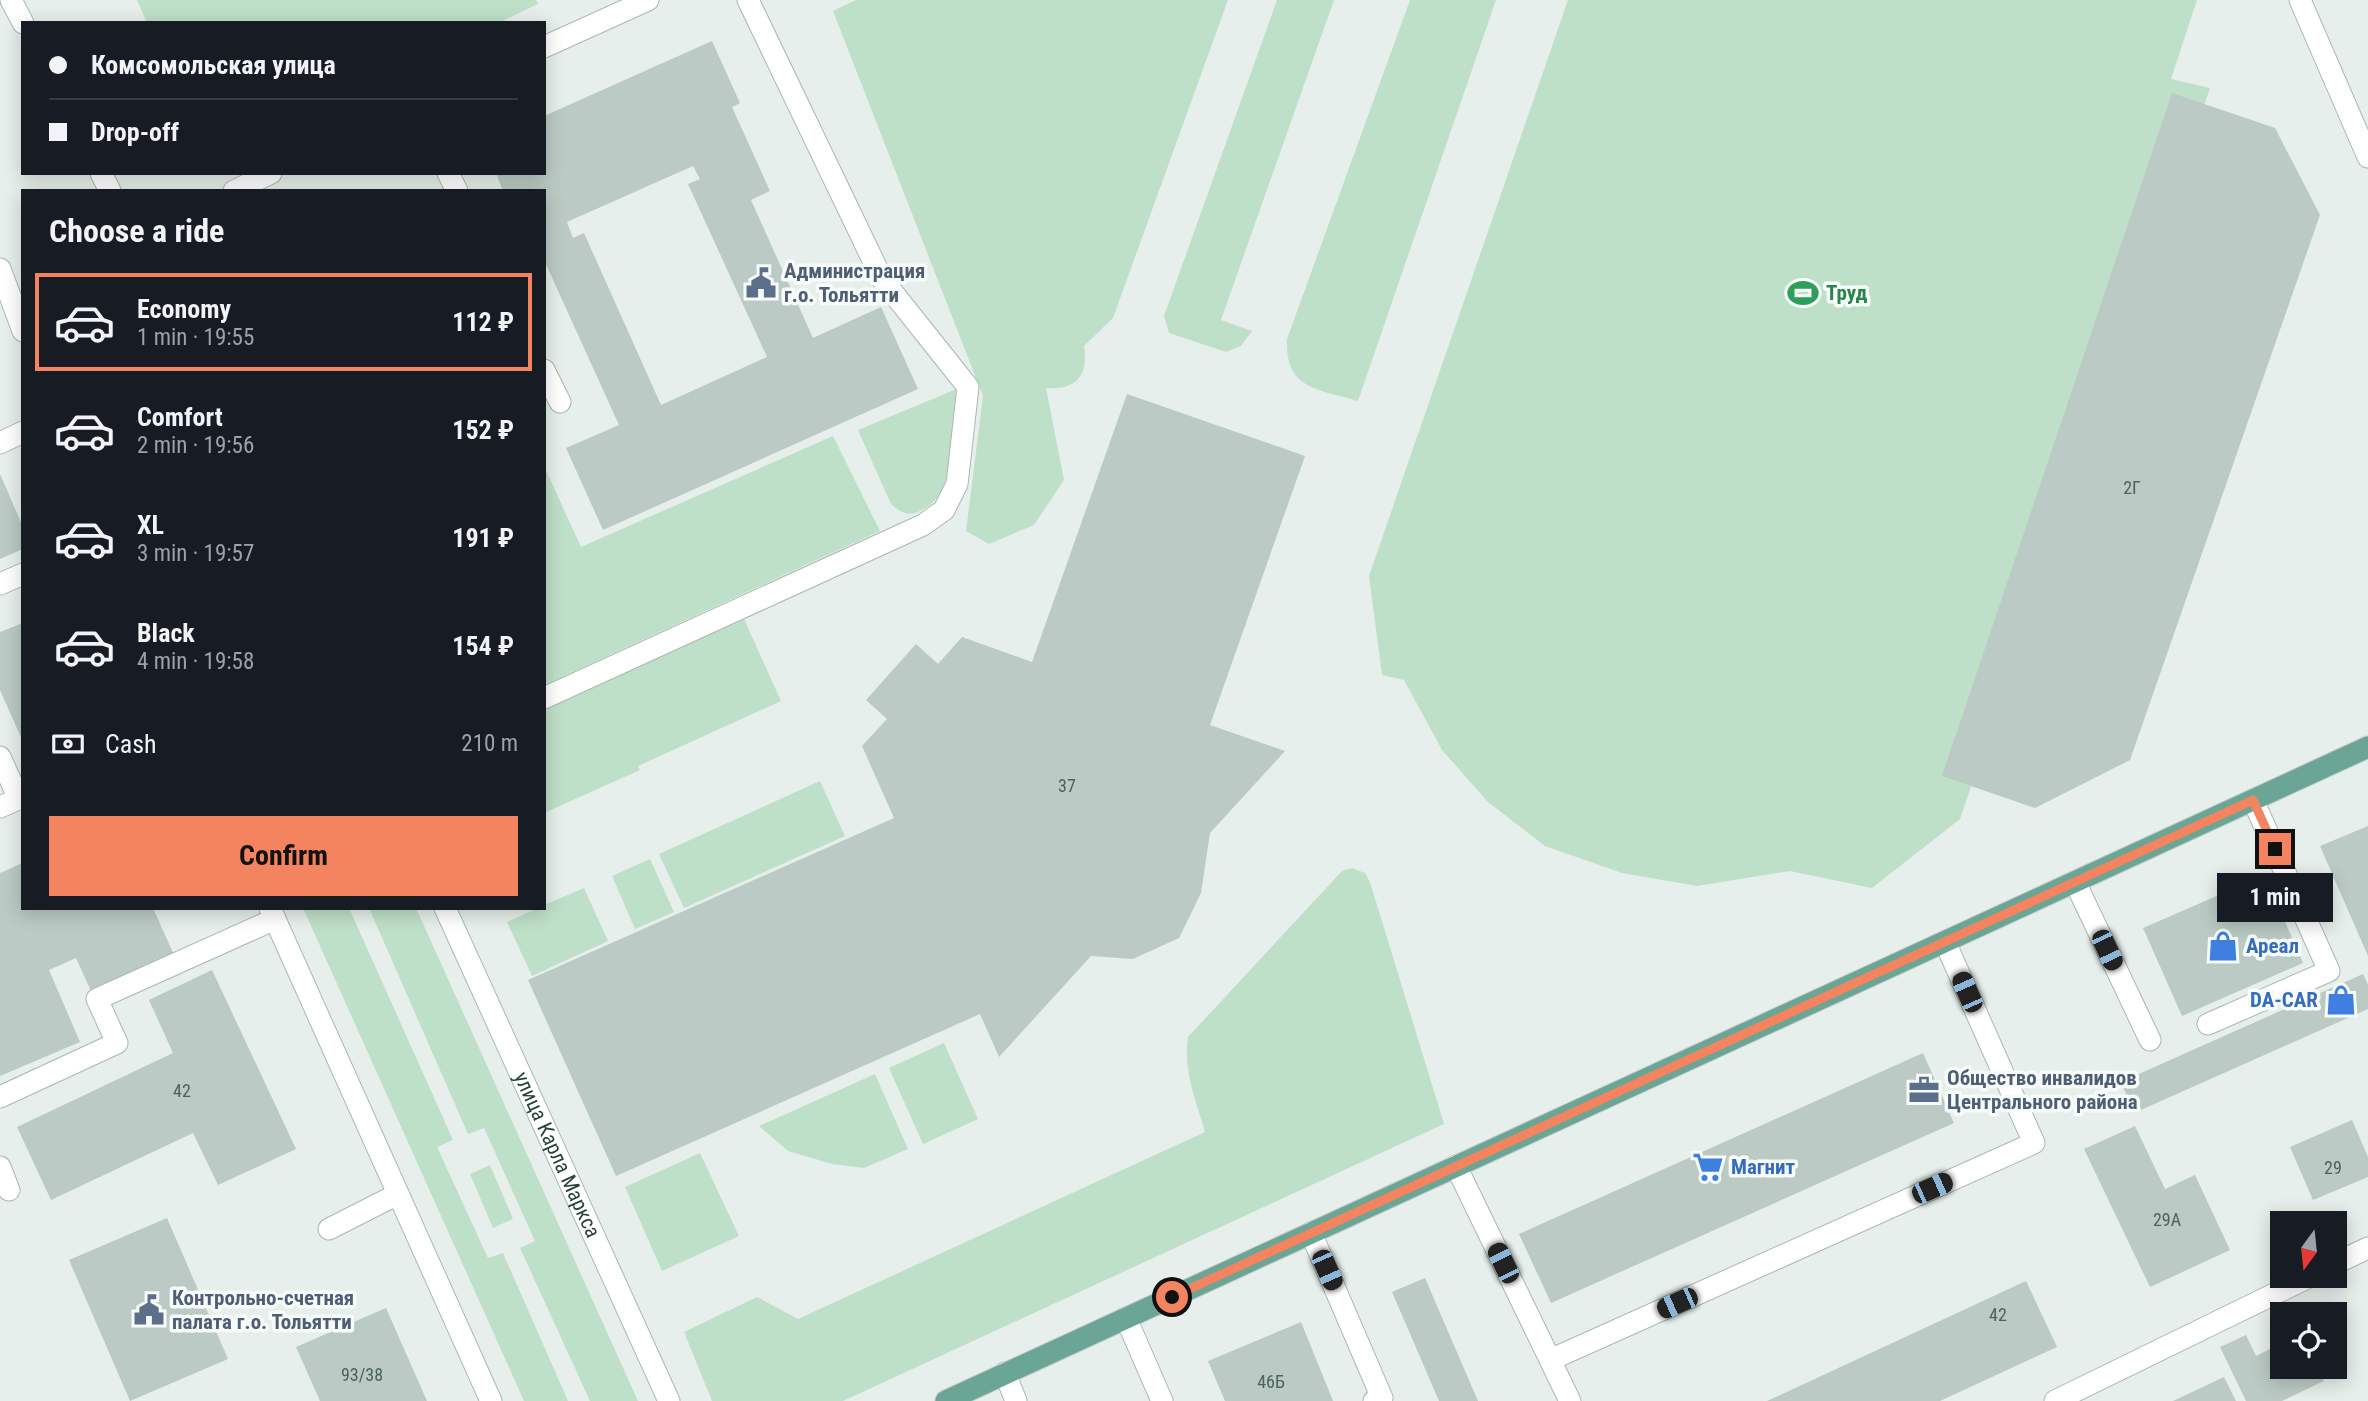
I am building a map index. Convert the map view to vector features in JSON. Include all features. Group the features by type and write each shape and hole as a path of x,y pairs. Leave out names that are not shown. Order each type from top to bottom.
{"main road":[{"path":"11,0 22,21"},
{"path":"546,46 648,0"},
{"path":"546,697 923,526 944,510 957,484 968,387 882,279 748,0"},
{"path":"2300,0 2368,157"},
{"path":"238,189 267,175"},
{"path":"0,269 21,317"},
{"path":"546,374 560,402"},
{"path":"0,443 21,433"},
{"path":"0,584 21,575"},
{"path":"946,1401 2368,747"},
{"path":"0,757 14,801"},
{"path":"2208,1024 2329,971 2253,800"},
{"path":"2075,881 2150,1040"},
{"name":"улица Карла Маркса","path":"446,910 669,1401"},
{"path":"0,1097 117,1043 97,999 273,914 491,1401"},
{"path":"1550,1360 2034,1143 1945,942"},
{"path":"1457,1166 1570,1401"},
{"path":"0,1167 9,1190"},
{"path":"329,1229 398,1194"},
{"path":"1311,1233 1382,1398 1374,1401"},
{"path":"2347,1258 2368,1248"},
{"path":"2055,1401 2286,1288"},
{"path":"1126,1318 1162,1401"},
{"path":"1005,1373 1016,1401"}],"green space":[{"path":"137,0 536,0 538,4 502,21 146,21"},
{"path":"856,0 1228,0 1113,318 1084,346 1084,365 1078,379 1065,387 1046,388 1064,480 1034,525 989,544 966,531 983,396 833,11"},
{"path":"1277,0 1334,0 1221,320 1252,331 1241,346 1226,352 1169,333 1164,316"},
{"path":"1410,0 1496,0 1358,401 1317,390 1298,378 1288,356 1287,339"},
{"name":"Труд","path":"1568,0 2197,0 2171,79 2210,88 1960,819 1872,888 1790,871 1697,886 1622,873 1545,846 1488,802 1442,750 1404,680 1382,675 1369,576"},
{"path":"959,388 951,458 940,494 920,511 907,514 891,504 858,430"},
{"path":"833,436 880,531 546,684 546,470 581,547"},
{"path":"744,619 781,701 638,766 640,770 546,812 546,709"},
{"path":"820,781 845,836 684,908 659,854"},
{"path":"650,859 674,912 635,929 612,876"},
{"path":"1352,868 1365,873 1370,882 1444,1124 843,1401 712,1401 684,1332 757,1297 798,1319 1205,1132 1189,1074 1188,1037 1342,871"},
{"path":"584,888 608,941 532,976 507,922 534,910 546,910 546,904"},
{"path":"304,910 350,910 453,1140 437,1147 488,1258 503,1253 568,1401 524,1401"},
{"path":"370,910 417,910 638,1401 590,1401 520,1248 535,1241 484,1128 468,1134"},
{"path":"944,1043 978,1119 923,1144 889,1068"},
{"path":"875,1074 908,1149 864,1168 832,1164 788,1151 759,1126"},
{"path":"700,1153 739,1236 662,1271 625,1187"},
{"path":"490,1165 513,1219 493,1228 470,1174"}],"building":[{"name":"Администрация г.о. Тольятти","path":"712,41 740,103 732,107 770,191 751,200 813,338 881,307 918,389 603,530 566,448 619,425 546,264 546,189 502,189 497,175 546,175 546,115","holes":["693,166 700,179 688,184 767,357 661,405 584,233 573,238 567,222"]},
{"path":"2172,93 2275,128 2320,215 2130,760 2035,808 1942,776"},
{"path":"1127,394 1305,456 1210,725 1285,751 1210,833 1201,893 1179,938 1133,959 1091,956 999,1057 980,1014 616,1176 528,980 894,818 862,746 887,719 866,700 916,644 938,664 962,637 1032,662"},
{"path":"0,474 21,522 21,550 0,559"},
{"path":"21,624 21,737 0,690 0,632"},
{"path":"2368,826 2368,956 2320,846"},
{"path":"21,864 21,910 154,910 174,955 91,991 76,958 49,970 80,1042 0,1076 0,873"},
{"name":"Ареал","path":"2265,875 2303,963 2182,1016 2143,928"},
{"path":"212,970 296,1149 218,1185 193,1133 51,1200 17,1127 173,1053 149,1000"},
{"path":"2363,974 2368,985 2368,1009 2134,1113 2121,1082"},
{"path":"1923,1053 1954,1123 1551,1303 1519,1234"},
{"path":"2352,1120 2368,1157 2368,1177 2313,1200 2290,1147"},
{"path":"2135,1126 2165,1189 2195,1175 2230,1250 2150,1287 2084,1149"},
{"name":"Контрольно-счетная палата г.о. Тольятти","path":"167,1218 228,1359 130,1401 69,1260"},
{"path":"1425,1278 1478,1401 1439,1401 1392,1292"},
{"path":"2026,1281 2057,1347 1940,1401 1767,1401"},
{"path":"386,1308 427,1401 320,1401 296,1347"},
{"path":"1301,1322 1333,1401 1225,1401 1208,1361"},
{"path":"2246,1335 2256,1356 2270,1349 2270,1379 2324,1381 2282,1401 2246,1401 2220,1347"},
{"path":"2224,1377 2236,1401 2173,1401"}],"place":[{"name":"Администрация г.о. Тольятти","path":"761,283"},
{"name":"Труд","path":"1803,293"},
{"name":"Ареал","path":"2223,946"},
{"name":"DA-CAR","path":"2341,1000"},
{"name":"Общество инвалидов Центрального района","path":"1924,1090"},
{"name":"Магнит","path":"1708,1167"},
{"name":"Контрольно-счетная палата г.о. Тольятти","path":"149,1310"}],"route":[{"path":"1172,1297 2253,800 2275,849"}]}
